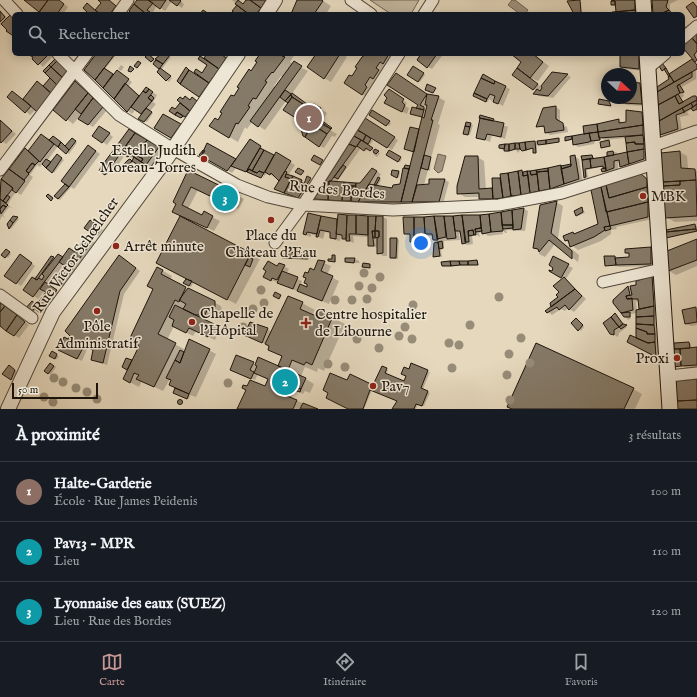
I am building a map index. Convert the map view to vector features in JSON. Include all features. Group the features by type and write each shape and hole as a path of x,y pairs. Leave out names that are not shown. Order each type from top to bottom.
{"main road":[{"path":"643,0 644,12"},
{"path":"647,56 670,409"}],"street":[{"path":"4,0 15,12"},
{"path":"119,12 128,0"},
{"path":"267,12 276,0"},
{"path":"351,0 368,12"},
{"path":"425,12 434,0"},
{"path":"685,36 697,26"},
{"name":"Rue des Bordes","path":"60,56 119,115 173,149 237,185 268,197 304,205 393,210 499,205 562,193 654,164"},
{"path":"0,170 4,157 86,56"},
{"name":"Rue Victor Schœlcher","path":"8,409 53,312 173,149 237,56"},
{"path":"275,243 304,205 398,56"},
{"path":"647,69 663,56"},
{"path":"653,146 697,131"},
{"path":"603,282 661,269"},
{"path":"0,295 32,318"},
{"path":"669,376 697,374"}],"shaded area":[{"path":"370,0 419,0 412,12 388,12"},
{"path":"512,0 515,0 528,10 526,12 517,12 508,5"},
{"path":"438,154 446,156 442,171 438,173 434,169"}],"building":[{"path":"24,0 48,0 39,12"},
{"path":"48,0 59,0 64,4 58,12 39,12"},
{"path":"98,0 109,0 116,6 112,12 98,12 95,10 101,3"},
{"path":"137,0 148,0 153,3 147,10 150,12 144,12 134,4"},
{"path":"148,0 166,0 160,9"},
{"path":"169,0 180,0 181,1 177,6"},
{"path":"238,0 243,4 246,0 250,0 261,8 258,12 246,12 235,4"},
{"path":"250,0 266,0 261,8"},
{"path":"297,0 323,1 315,12 292,12"},
{"path":"580,0 581,12 573,12 567,1"},
{"path":"611,0 635,0 635,10 616,12 615,1"},
{"path":"652,0 668,0 666,7 669,10 666,12 653,12"},
{"path":"611,1 615,1 615,5 611,5"},
{"path":"693,2 697,7 697,16 694,18 686,7"},
{"path":"87,3 98,12 87,12 83,8"},
{"path":"134,4 144,12 130,12 129,11"},
{"path":"237,5 246,12 233,12 232,11"},
{"path":"635,10 636,12 612,12"},
{"path":"0,11 5,17 0,22"},
{"path":"11,14 12,35 6,31 7,30 1,24"},
{"path":"697,33 697,44 692,38"},
{"path":"692,38 697,44 697,51 694,55 697,60 695,62 685,50 685,43"},
{"path":"31,56 47,56 38,65 32,59 33,57"},
{"path":"94,56 113,56 95,80 84,70"},
{"path":"150,56 154,59 151,62 145,57"},
{"path":"159,56 169,56 163,64 155,59"},
{"path":"200,56 219,69 209,83 194,72 196,69 202,73 207,65 198,59"},
{"path":"206,56 224,56 226,58 219,69 204,58"},
{"path":"259,56 285,57 265,81 267,82 256,99 253,98 248,106 250,107 238,124 236,123 229,138 209,126 215,118 218,120 222,113 220,112 231,95 234,96 239,88 237,87 249,69 251,71 257,62 255,61"},
{"path":"315,56 339,56 324,79 307,67"},
{"path":"388,56 383,64 380,62 376,68 379,70 373,79 370,77 365,85 367,87 362,95 344,83 349,75 352,76 357,68 355,67 362,57"},
{"path":"420,56 436,56 427,68 417,60"},
{"path":"514,56 536,56 543,62 530,78 517,68 521,62"},
{"path":"620,56 639,56 639,69 620,67"},
{"path":"55,59 57,61 51,67 49,65"},
{"path":"692,59 697,65 697,69 674,82 669,74"},
{"path":"156,60 163,64 159,69 153,64"},
{"path":"57,61 68,72 63,78 51,67"},
{"path":"138,61 141,63 137,68 134,66"},
{"path":"294,61 302,66 258,127 250,121"},
{"path":"662,63 666,68 662,71 659,66"},
{"path":"49,65 51,67 45,73 43,71"},
{"path":"130,66 134,69 131,72 128,71"},
{"path":"413,66 424,73 418,82 407,75"},
{"path":"51,67 63,78 57,85 45,73"},
{"path":"186,67 189,70 180,84 177,81"},
{"path":"104,68 113,74 103,88 95,80"},
{"path":"160,68 171,76 166,81 157,72"},
{"path":"517,68 538,84 533,90 512,75"},
{"path":"666,68 670,76 669,77 664,69"},
{"path":"117,70 129,79 114,99 103,88"},
{"path":"189,70 209,83 199,97 180,84"},
{"path":"552,72 568,74 548,96 533,94 537,89 540,91 542,88 541,86"},
{"path":"692,72 692,77 677,86 680,93 658,105 657,92"},
{"path":"396,73 427,94 420,105 424,107 424,110 416,108 418,105 387,85"},
{"path":"483,74 495,81 494,84 481,78"},
{"path":"670,76 674,82 657,92 657,87 669,79 668,77"},
{"path":"50,78 57,85 51,93 43,86"},
{"path":"481,78 494,84 495,81 506,86 498,104 493,102 495,96 490,94 487,99 474,93"},
{"path":"37,81 51,93 37,112 23,99"},
{"path":"75,81 88,93 66,121 53,110"},
{"path":"125,83 139,96 127,112 114,99"},
{"path":"637,83 640,83 642,104 637,104"},
{"path":"427,84 436,88 433,93 425,90"},
{"path":"679,84 684,92 680,93 677,86"},
{"path":"146,87 149,89 146,93 143,91"},
{"path":"149,89 153,92 148,98 152,101 141,114 131,107 143,91 146,93"},
{"path":"389,89 404,99 402,102 405,105 402,112 384,103 387,98 384,95"},
{"path":"285,90 291,94 285,101 280,97"},
{"path":"12,91 31,106 25,113 7,97"},
{"path":"88,93 93,98 81,114 75,109"},
{"path":"292,93 307,104 306,106 292,97"},
{"path":"474,93 487,99 486,102 473,96"},
{"path":"427,94 439,96 431,120 433,120 412,202 401,202 422,117 424,118 427,105 425,105"},
{"path":"678,94 683,102 679,104 675,96"},
{"path":"151,95 154,98 152,101 148,98"},
{"path":"291,95 292,97 288,103 285,101"},
{"path":"185,96 190,100 192,97 197,101 190,111 177,100 180,97 183,99"},
{"path":"675,96 679,104 693,96 696,96 697,100 659,121 658,105"},
{"path":"292,97 306,106 314,104 321,108 317,115 314,115 314,120 331,129 327,134 312,124 305,137 303,136 300,126 302,122 283,110"},
{"path":"93,98 103,107 88,125 78,119"},
{"path":"599,99 601,99 601,104 610,104 611,106 598,104"},
{"path":"697,100 697,104 693,107 691,103"},
{"path":"180,103 190,111 185,117 177,112 175,115 169,111 172,107 175,109"},
{"path":"691,103 693,107 684,112 682,108"},
{"path":"697,104 697,109 693,111 691,108"},
{"path":"556,106 556,119 563,123 564,130 545,133 544,126 536,127 543,108"},
{"path":"412,107 424,110 422,117 410,114"},
{"path":"146,108 152,112 144,122 138,119"},
{"path":"682,108 685,112 676,115 678,129 660,135 659,121"},
{"path":"372,110 390,121 386,126 369,115"},
{"path":"626,110 642,112 643,125 598,132 597,124 619,119 619,123 626,122"},
{"path":"177,112 183,116 181,118 175,115"},
{"path":"163,114 181,124 171,138 154,128"},
{"path":"480,115 494,119 493,121 479,118"},
{"path":"365,118 395,137 387,148 358,130"},
{"path":"480,118 504,123 501,137 487,134 485,140 476,138"},
{"path":"0,120 12,131 1,143 0,142"},
{"path":"321,120 332,128 331,129 321,122"},
{"path":"466,122 471,123 470,127 465,126"},
{"path":"312,124 327,134 319,147 305,137"},
{"path":"597,124 598,132 584,134 583,126"},
{"path":"643,125 643,135 599,138 598,132"},
{"path":"99,126 110,133 102,143 92,136"},
{"path":"465,126 470,127 468,135 463,134"},
{"path":"410,127 419,129 414,152 404,149"},
{"path":"129,129 135,133 108,171 101,167"},
{"path":"357,130 366,135 363,141 354,136"},
{"path":"598,132 600,140 591,141 589,133"},
{"path":"135,133 147,140 134,157 130,154 128,157 123,154 121,156 119,155"},
{"path":"589,133 591,141 573,145 572,136"},
{"path":"41,134 54,144 40,162 28,151"},
{"path":"366,135 371,139 368,144 363,141"},
{"path":"643,135 644,144 635,144 635,142 626,143 625,137"},
{"path":"53,136 61,142 58,147 49,140"},
{"path":"354,136 361,140 356,147 349,144"},
{"path":"572,136 572,139 565,141 565,137"},
{"path":"72,138 76,141 69,150 65,146"},
{"path":"559,138 559,142 546,144 546,140"},
{"path":"250,139 261,146 246,172 231,166"},
{"path":"147,140 159,147 146,165 141,162 143,159 136,155"},
{"path":"361,140 373,148 370,151 366,148 364,151 357,146"},
{"path":"546,140 546,144 538,145 537,141"},
{"path":"609,140 610,146 601,148 600,142"},
{"path":"535,141 536,153 533,153 533,148 526,150 525,142"},
{"path":"61,142 69,150 66,154 58,147"},
{"path":"525,142 526,150 522,151 519,143"},
{"path":"635,142 635,144 644,144 644,149 627,152 626,143"},
{"path":"207,143 236,159 227,171 201,156"},
{"path":"515,143 515,149 509,151 509,144"},
{"path":"515,143 519,143 520,149 515,149"},
{"path":"349,144 356,147 331,181 329,181 328,200 314,199"},
{"path":"505,144 509,144 509,151 504,151"},
{"path":"505,144 504,149 499,148 499,145"},
{"path":"88,145 96,151 69,187 61,181"},
{"path":"25,148 39,161 35,165 32,163 26,171 29,174 24,180 9,169"},
{"path":"260,148 264,150 252,171 249,169 246,172"},
{"path":"375,149 379,151 376,154 373,152"},
{"path":"644,149 644,159 629,164 627,152"},
{"path":"203,150 205,151 201,156 199,155"},
{"path":"264,150 274,155 264,173 252,171"},
{"path":"389,150 401,157 398,162 386,155"},
{"path":"613,151 614,155 607,156 607,152"},
{"path":"680,151 681,168 695,169 696,180 663,182 661,153"},
{"path":"276,152 291,161 279,181 271,173 270,175 265,172"},
{"path":"627,152 629,164 620,167 619,160 614,161 614,168 606,171 604,157"},
{"path":"57,154 62,158 52,173 46,168"},
{"path":"136,155 143,159 141,162 134,157"},
{"path":"314,155 323,160 320,165 311,160"},
{"path":"424,155 431,157 428,170 421,168"},
{"path":"575,155 579,179 564,184 561,169 571,166 570,156"},
{"path":"592,155 593,158 582,160 581,156"},
{"path":"465,156 478,156 479,189 492,188 493,199 479,199 479,193 457,194 457,186"},
{"path":"134,157 146,165 144,169 132,161"},
{"path":"604,157 606,168 603,168 603,166 591,168 590,159"},
{"path":"46,159 51,162 46,168 42,164"},
{"path":"130,159 132,161 128,166 124,164 128,160"},
{"path":"590,159 591,168 585,169 586,177 584,178 582,160"},
{"path":"32,163 35,165 29,173 26,171"},
{"path":"571,164 571,166 561,169 561,166"},
{"path":"343,165 346,167 338,179 334,177"},
{"path":"405,165 410,166 409,169 404,168"},
{"path":"561,165 564,184 550,189 548,168"},
{"path":"101,167 108,171 105,175 99,171"},
{"path":"298,168 304,171 301,175 295,172"},
{"path":"372,168 377,171 358,202 351,201 351,194 355,194 356,183 360,183"},
{"path":"403,168 409,169 401,202 358,202 369,184 392,188 393,185 400,184"},
{"path":"548,168 548,171 537,172 536,170"},
{"path":"606,168 606,171 602,172 601,169"},
{"path":"9,169 25,181 16,193 12,190 13,188 1,179"},
{"path":"249,169 257,173 259,171 264,173 261,178 247,172"},
{"path":"188,170 237,194 231,206 191,187 182,205 202,215 204,211 213,216 207,228 172,212 176,204 173,202"},
{"path":"392,170 399,171 397,178 391,175"},
{"path":"522,170 523,176 528,175 530,193 521,195 518,171"},
{"path":"536,170 537,174 531,175 530,171"},
{"path":"285,171 287,172 285,177 291,179 284,193 274,189"},
{"path":"518,171 521,195 511,196 508,173"},
{"path":"527,171 530,171 531,175 537,174 539,191 530,193"},
{"path":"527,171 528,175 523,176 523,172"},
{"path":"548,171 550,189 539,191 537,172"},
{"path":"508,173 511,196 503,198 500,174"},
{"path":"286,174 293,176 291,179 285,177"},
{"path":"641,174 647,179 647,187 609,198 606,185"},
{"path":"293,176 302,180 301,182 304,184 307,176 311,178 298,198 284,193"},
{"path":"378,177 380,178 376,185 374,185"},
{"path":"492,178 500,178 503,198 493,199"},
{"path":"1,179 13,188 3,201 0,199"},
{"path":"429,179 445,179 439,202 412,202 417,185 429,184"},
{"path":"696,180 697,216 665,218 663,186 680,185 680,181"},
{"path":"329,181 344,182 342,201 328,200"},
{"path":"680,181 680,185 663,186 663,182"},
{"path":"344,182 356,183 355,186 343,186"},
{"path":"65,184 69,187 58,199 54,196"},
{"path":"606,185 609,198 647,187 648,202 606,212 601,187"},
{"path":"343,186 352,186 351,201 342,201"},
{"path":"352,186 356,186 355,194 351,194"},
{"path":"601,187 610,226 604,227 605,230 594,237 570,247 568,240 565,241 563,236 573,232 574,234 598,224 591,190"},
{"path":"48,194 53,198 51,201 46,196"},
{"path":"7,195 10,197 6,203 3,201"},
{"path":"0,199 8,205 6,207 3,205 0,209"},
{"path":"557,201 551,233 572,251 572,259 549,240 539,252 538,249 533,248 540,205"},
{"path":"648,202 648,217 610,226 607,212"},
{"path":"3,205 6,207 1,214 0,209"},
{"path":"582,207 583,212 576,216 574,211"},
{"path":"524,208 521,229 513,230 512,210"},
{"path":"512,210 513,225 502,225 501,212"},
{"path":"501,212 503,231 491,232 489,214"},
{"path":"308,213 321,216 317,234 307,232 306,235 303,234"},
{"path":"338,214 347,215 346,239 342,239 342,235 336,234"},
{"path":"489,214 491,232 482,234 480,215"},
{"path":"347,215 356,215 356,234 349,234 350,241 346,241"},
{"path":"356,215 368,216 368,235 356,234"},
{"path":"462,215 480,215 481,228 475,229 476,235 474,235 473,230 468,231 469,242 465,242"},
{"path":"462,215 466,243 462,244 460,231 455,231 453,216"},
{"path":"13,216 18,217 13,223 10,220"},
{"path":"180,216 251,253 227,300 156,263"},
{"path":"321,216 337,219 336,239 330,238 330,232 320,230 318,237 316,237"},
{"path":"368,216 376,216 375,231 372,231 374,246 368,246"},
{"path":"376,216 383,216 383,253 377,254 377,238 379,237 379,231 375,231"},
{"path":"434,216 438,240 433,240 432,234 425,234 424,217"},
{"path":"434,216 444,216 446,237 437,239"},
{"path":"444,216 453,216 456,238 447,239"},
{"path":"403,217 414,217 414,244 412,245 412,242 410,242 410,234 404,234"},
{"path":"414,217 424,217 425,234 418,234 416,244 414,244"},
{"path":"10,220 13,223 9,229 7,224"},
{"path":"90,220 101,228 96,236 84,228"},
{"path":"695,224 696,229 666,232 666,230"},
{"path":"502,225 513,225 513,228 503,229"},
{"path":"610,226 611,229 605,231 604,227"},
{"path":"481,228 482,231 476,232 475,229"},
{"path":"696,229 697,231 666,238 666,232"},
{"path":"473,230 474,235 469,236 468,231"},
{"path":"372,231 375,231 375,238 373,238"},
{"path":"375,231 379,231 379,237 375,238"},
{"path":"86,236 92,241 60,286 54,281 65,266 59,262 69,248 75,252"},
{"path":"390,238 397,238 396,258 390,258"},
{"path":"697,239 697,260 668,271 667,251"},
{"path":"442,241 443,248 439,249 438,242"},
{"path":"438,242 440,256 433,257 434,243"},
{"path":"651,247 651,264 616,265 615,258 629,257 629,253 625,253 625,249"},
{"path":"6,249 10,252 5,258 1,255"},
{"path":"285,252 308,253 308,259 282,258"},
{"path":"20,254 32,263 16,284 4,276"},
{"path":"58,254 63,257 33,297 23,290 32,277 37,280 39,278 42,280 44,276 42,274"},
{"name":"Pôle Administratif","path":"119,255 136,268 120,291 103,363 91,360 93,350 84,346 77,359 58,350 64,337 68,339 70,336 65,331"},
{"path":"332,255 335,255 335,262 328,261 328,259 332,259"},
{"path":"51,256 54,257 37,280 35,279 37,276"},
{"path":"553,256 569,264 561,278 549,271 552,271 553,268 549,265"},
{"path":"604,256 615,256 616,265 605,266"},
{"path":"249,257 253,259 250,267 245,265"},
{"path":"345,258 355,258 354,263 345,262"},
{"path":"318,260 325,261 321,271 333,276 322,301 297,291 300,284 307,287 307,284 304,283 306,278 303,277 305,272 308,273 310,268 314,270"},
{"path":"477,260 478,265 468,265 468,261"},
{"path":"268,261 277,266 279,263 285,265 277,280 272,278 271,281 263,277 266,271 263,269"},
{"path":"450,261 459,261 460,265 451,266"},
{"path":"450,261 451,266 442,266 441,262"},
{"path":"459,261 468,261 468,265 460,265"},
{"path":"363,263 370,264 370,268 362,267"},
{"path":"157,267 163,270 161,274 186,287 179,302 175,300 158,334 176,343 154,387 136,379 139,375 134,373 130,383 123,379 139,346 129,340 153,289 147,286"},
{"path":"282,271 298,277 293,289 277,283"},
{"path":"652,276 654,306 639,309 638,299 627,299 626,296 632,295 630,286 636,285 636,281"},
{"path":"564,277 575,289 551,307 550,303 558,297 556,295 559,292 553,286"},
{"path":"186,279 192,281 189,286 183,283"},
{"path":"45,282 57,290 40,313 34,308 46,292 40,289"},
{"path":"628,286 630,295 626,296 627,299 632,298 633,310 621,313 613,303 613,300"},
{"path":"188,288 215,301 215,307 212,309 208,308 205,315 195,315 183,309 186,304 179,300"},
{"path":"575,289 582,296 569,310 565,305 559,310 557,307 547,313 545,311"},
{"path":"275,292 281,295 279,299 273,296"},
{"path":"288,296 303,302 300,309 316,316 319,309 333,316 312,365 306,362 304,365 292,360 288,370 278,366 282,356 268,350 269,346 265,344"},
{"path":"32,301 37,305 31,313 25,309"},
{"path":"0,303 5,306 0,312"},
{"name":"Chapelle de l'Hôpital","path":"175,305 214,324 208,337 189,328 186,333 172,326 174,320 169,317"},
{"path":"5,306 17,315 6,331 0,326 0,312"},
{"path":"654,306 654,316 636,317 636,310"},
{"path":"696,307 697,322 685,324 682,310"},
{"path":"630,312 630,317 624,317 621,313"},
{"path":"615,313 623,324 619,327 611,317"},
{"path":"17,315 25,322 14,336 6,331"},
{"path":"654,316 654,325 636,324 636,317"},
{"path":"611,317 619,327 614,330 614,335 610,334 603,323"},
{"path":"576,318 583,325 578,331 571,323"},
{"path":"250,322 268,328 262,343 244,335"},
{"path":"623,324 627,325 621,329 619,327"},
{"path":"636,324 654,325 655,334 647,334 647,332 636,328"},
{"path":"636,328 647,332 647,334 655,334 655,342 648,343 636,338"},
{"path":"630,335 648,343 655,342 656,357 627,342"},
{"path":"189,339 210,349 189,394 169,385 171,380 166,378 175,360 180,363"},
{"path":"689,342 690,348 674,349 674,343"},
{"path":"536,343 634,388 624,409 512,409 507,407"},
{"path":"697,347 697,365 681,366 680,349"},
{"path":"673,349 680,349 681,366 674,367"},
{"path":"180,350 184,352 180,363 175,360"},
{"path":"52,351 57,354 55,359 49,356"},
{"path":"236,355 254,362 250,370 254,372 251,379 230,370"},
{"path":"258,357 306,378 301,389 295,387 294,390 285,386 282,394 297,400 293,409 237,409 246,390 242,388 243,385 247,386 250,380 265,386 268,379 254,373 257,366 255,365"},
{"path":"126,358 132,360 127,370 122,367"},
{"path":"50,363 54,366 48,374 44,371"},
{"name":"Pav7","path":"411,363 428,370 421,388 428,391 422,406 416,404 414,409 392,409 397,401 370,390 363,409 348,409 326,398 328,393 323,390 330,373 347,380 350,374 373,385 382,366 387,368 385,373 404,381 406,376 401,374 404,367 409,369"},
{"path":"9,365 15,370 11,380 2,374"},
{"path":"697,379 697,400 677,401 675,381"},
{"path":"295,387 301,389 300,392 294,390"},
{"path":"175,388 189,394 187,399 173,393"},
{"path":"178,400 182,400 182,404 178,404"},
{"path":"697,400 697,409 677,409 677,401"},
{"path":"303,403 318,409 300,409"}],"place":[{"name":"Halte-Garderie","path":"309,118"},
{"name":"Estelle Judith Moreau-Torres","path":"204,159"},
{"name":"MBK","path":"643,196"},
{"name":"Lyonnaise des eaux (SUEZ)","path":"225,198"},
{"name":"Place du Château d'Eau","path":"271,220"},
{"name":"Arrêt minute","path":"116,246"},
{"name":"Pôle Administratif","path":"97,311"},
{"name":"Chapelle de l'Hôpital","path":"192,322"},
{"name":"Centre hospitalier de Libourne","path":"306,323"},
{"name":"Proxi","path":"677,358"},
{"name":"Pav13 - MPR","path":"285,382"},
{"name":"Pav7","path":"373,386"}]}
